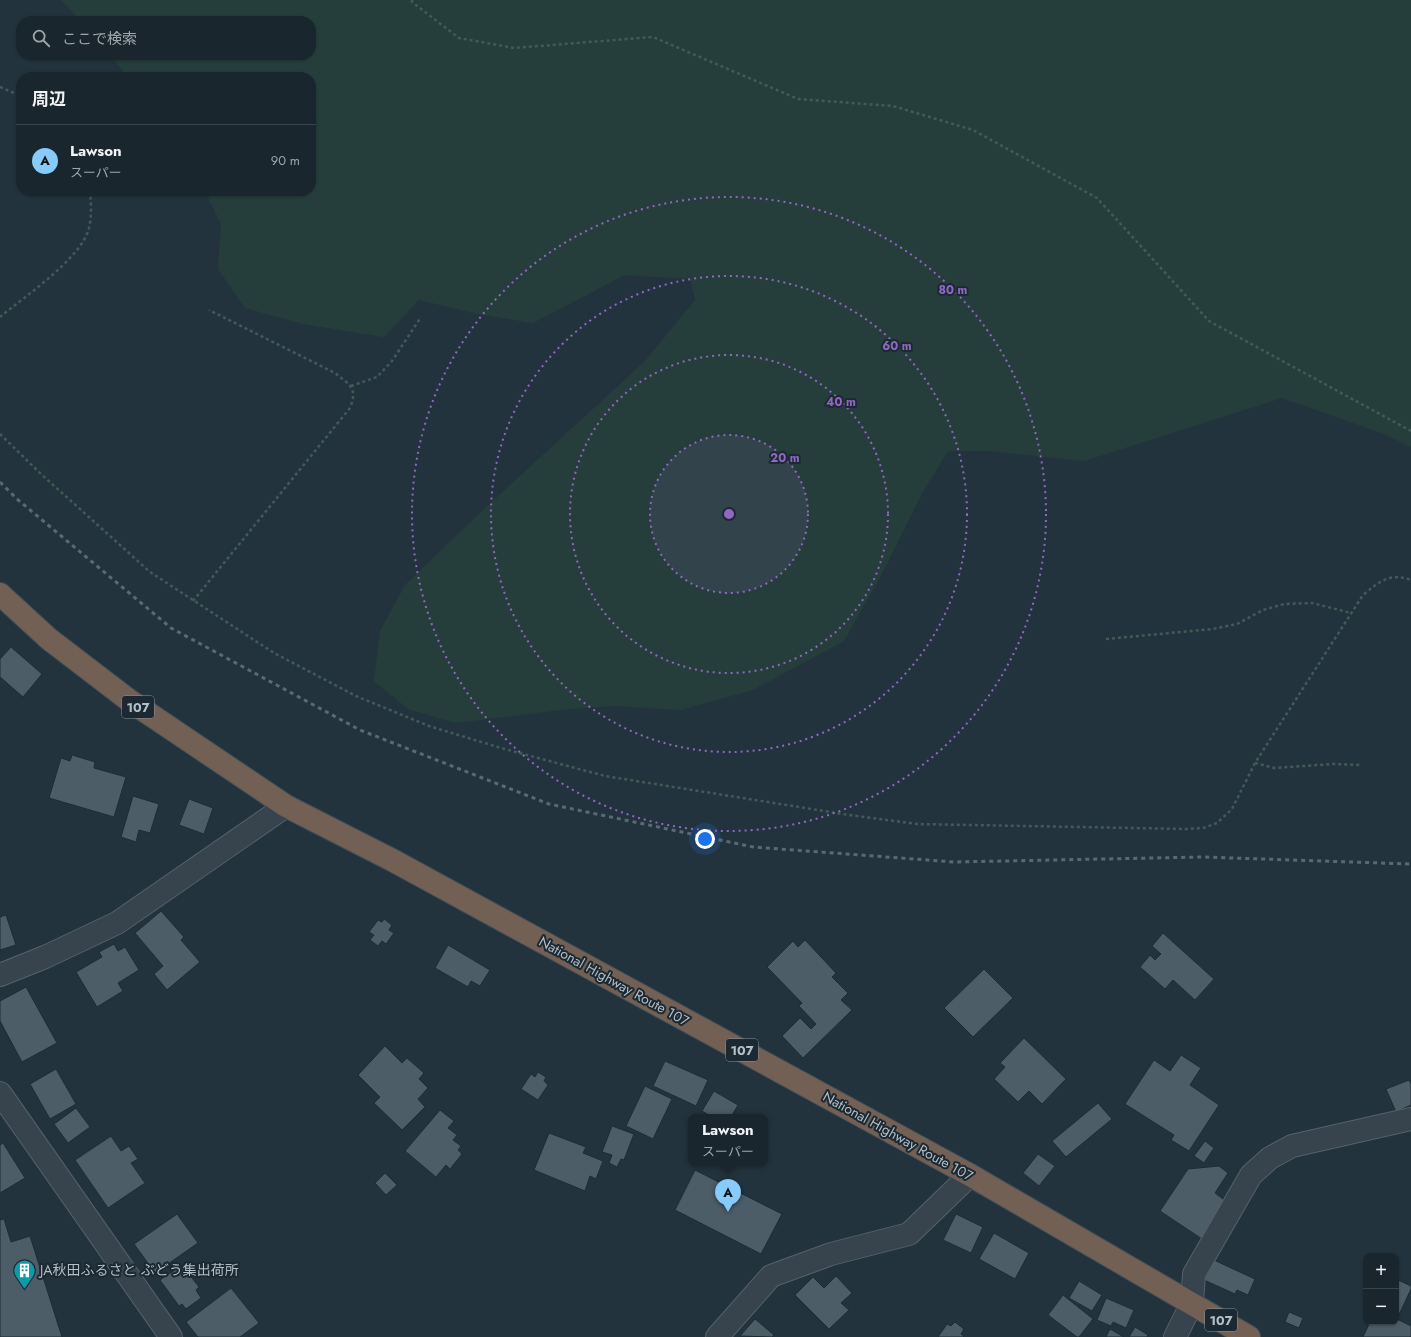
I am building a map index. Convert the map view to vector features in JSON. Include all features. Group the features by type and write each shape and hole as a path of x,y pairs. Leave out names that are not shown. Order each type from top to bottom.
{"highway":[{"name":"National Highway Route 107","path":"0,594 49,639 130,702 286,806 394,861 970,1175 1249,1337"}],"street":[{"path":"0,975 45,957 117,923 286,806"},
{"path":"0,1093 171,1337"},
{"path":"1175,1337 1192,1303 1194,1274 1251,1175 1270,1158 1292,1146 1411,1119"},
{"path":"717,1337 771,1276 831,1254 909,1234 970,1175"}],"path":[{"path":"412,0 412,2 459,38 514,48 653,37 798,99 893,106 973,130 1097,198 1209,321 1411,431"},
{"path":"0,87 16,94"},
{"path":"0,317 64,265 79,248 89,229 90,196"},
{"path":"193,601 350,408 354,397 351,386 335,373 209,310"},
{"path":"351,386 377,377 392,361 421,317"},
{"path":"0,434 41,474 150,572 274,654 356,696 429,726 501,748 605,776 849,815 917,824 1186,830 1203,828 1218,823 1232,809 1255,763 1363,595 1380,581 1390,577 1404,577 1411,580"},
{"path":"1106,639 1213,630 1237,624 1263,610 1284,604 1312,603 1351,613"},
{"path":"1255,763 1274,768 1334,764 1361,765"}],"green space":[{"path":"61,0 1411,0 1411,447 1384,434 1282,398 1084,461 990,451 948,451 924,490 884,570 844,641 753,690 681,710 616,706 570,709 455,723 408,709 374,681 380,631 405,585 484,509 645,361 695,300 690,279 625,275 533,323 478,314 419,300 384,337 303,324 245,308 218,269 221,224 207,196 316,196 316,72 124,72 114,60 316,60 316,16 76,16"}],"building":[{"path":"11,647 42,674 23,697 0,677 0,659"},
{"path":"72,755 95,762 94,768 126,777 114,817 49,798 61,758 70,761"},
{"path":"133,796 159,804 150,833 139,830 136,842 121,837"},
{"path":"189,799 213,808 204,834 179,825"},
{"path":"161,911 184,937 181,940 200,962 167,990 154,974 163,966 135,933"},
{"path":"6,915 16,945 0,950 0,917"},
{"path":"384,919 392,925 389,930 394,933 386,944 382,941 378,946 370,940 374,935 369,932 378,920 382,922"},
{"path":"1163,933 1214,979 1195,1000 1173,980 1165,989 1140,967 1150,955 1155,960 1161,954 1152,946"},
{"path":"805,940 836,973 832,977 848,993 841,1000 852,1010 803,1058 782,1036 800,1018 811,1029 816,1024 799,1006 802,1003 767,967 793,941 798,947"},
{"path":"114,944 118,951 125,947 139,970 118,983 123,991 97,1007 76,972 102,957 99,952"},
{"path":"448,945 490,970 480,986 471,981 468,987 435,968"},
{"path":"984,969 1013,998 973,1037 944,1008"},
{"path":"26,987 57,1043 22,1062 0,1021 0,1001"},
{"path":"1024,1038 1066,1079 1042,1104 1029,1091 1018,1102 994,1079 1005,1067 1000,1063"},
{"path":"385,1046 402,1063 407,1058 424,1073 419,1079 428,1088 418,1099 425,1107 402,1130 374,1103 380,1097 358,1075"},
{"path":"1181,1055 1201,1068 1190,1085 1219,1105 1189,1151 1171,1140 1174,1135 1125,1104 1154,1060 1170,1071"},
{"path":"665,1061 708,1080 696,1106 653,1086"},
{"path":"56,1069 76,1104 50,1119 30,1084"},
{"path":"538,1072 546,1077 544,1081 548,1085 538,1100 521,1089 531,1074 535,1077"},
{"path":"1409,1080 1411,1084 1411,1105 1396,1112 1386,1089"},
{"path":"645,1086 672,1099 653,1139 626,1126"},
{"path":"714,1091 738,1105 733,1114 707,1114 702,1111"},
{"path":"1098,1103 1112,1119 1066,1157 1052,1141"},
{"path":"76,1108 90,1127 68,1143 54,1124"},
{"path":"440,1110 454,1121 448,1128 457,1135 453,1140 461,1146 458,1150 462,1154 450,1169 446,1165 436,1177 405,1151"},
{"path":"612,1126 634,1134 624,1160 621,1159 617,1167 609,1163 612,1155 602,1152"},
{"path":"549,1133 586,1147 583,1153 603,1161 596,1179 590,1176 585,1191 534,1170"},
{"path":"111,1136 121,1151 129,1146 138,1159 131,1163 145,1183 108,1208 75,1160"},
{"path":"1205,1141 1214,1148 1204,1163 1194,1156"},
{"path":"3,1143 25,1178 0,1193 0,1145"},
{"path":"1038,1154 1055,1166 1039,1186 1023,1173"},
{"path":"1219,1166 1228,1173 1215,1193 1227,1202 1202,1239 1160,1211 1188,1169"},
{"path":"695,1170 782,1214 761,1254 675,1210"},
{"path":"385,1173 397,1185 386,1195 375,1183"},
{"path":"177,1214 198,1243 155,1273 134,1244"},
{"path":"956,1214 983,1227 971,1253 943,1240"},
{"name":"JA秋田ふるさと ぶどう集出荷所","path":"4,1219 11,1242 30,1236 62,1337 0,1337 0,1220"},
{"path":"994,1233 1029,1253 1015,1279 979,1259"},
{"path":"1214,1260 1255,1279 1248,1295 1237,1290 1235,1294 1204,1280"},
{"path":"182,1265 199,1287 196,1290 201,1298 186,1309 182,1304 179,1306 160,1280"},
{"path":"836,1276 852,1293 841,1303 849,1310 829,1329 795,1295 813,1277 824,1288"},
{"path":"1399,1280 1411,1286 1399,1315"},
{"path":"1079,1281 1102,1295 1092,1311 1069,1298"},
{"path":"231,1288 259,1323 240,1337 198,1337 186,1322"},
{"path":"1063,1295 1093,1319 1079,1337 1048,1315"},
{"path":"1106,1298 1134,1310 1126,1328 1113,1322 1111,1326 1097,1320"},
{"path":"1289,1312 1303,1318 1299,1328 1285,1322"},
{"path":"755,1319 774,1335 772,1337 740,1336"},
{"path":"1399,1320 1411,1326 1411,1337 1363,1337 1369,1325 1399,1325"},
{"path":"955,1322 964,1329 961,1334 964,1336 963,1337 938,1337 947,1324 951,1326"},
{"path":"1135,1327 1148,1335 1147,1337 1129,1337"},
{"path":"1110,1329 1124,1337 1106,1337"}],"railway":[{"path":"0,482 17,499 171,628 360,730 549,804 753,847 954,862 1203,857 1411,864"}],"place":[{"name":"Lawson","path":"728,1212"},
{"name":"JA秋田ふるさと ぶどう集出荷所","path":"24,1290"}]}
